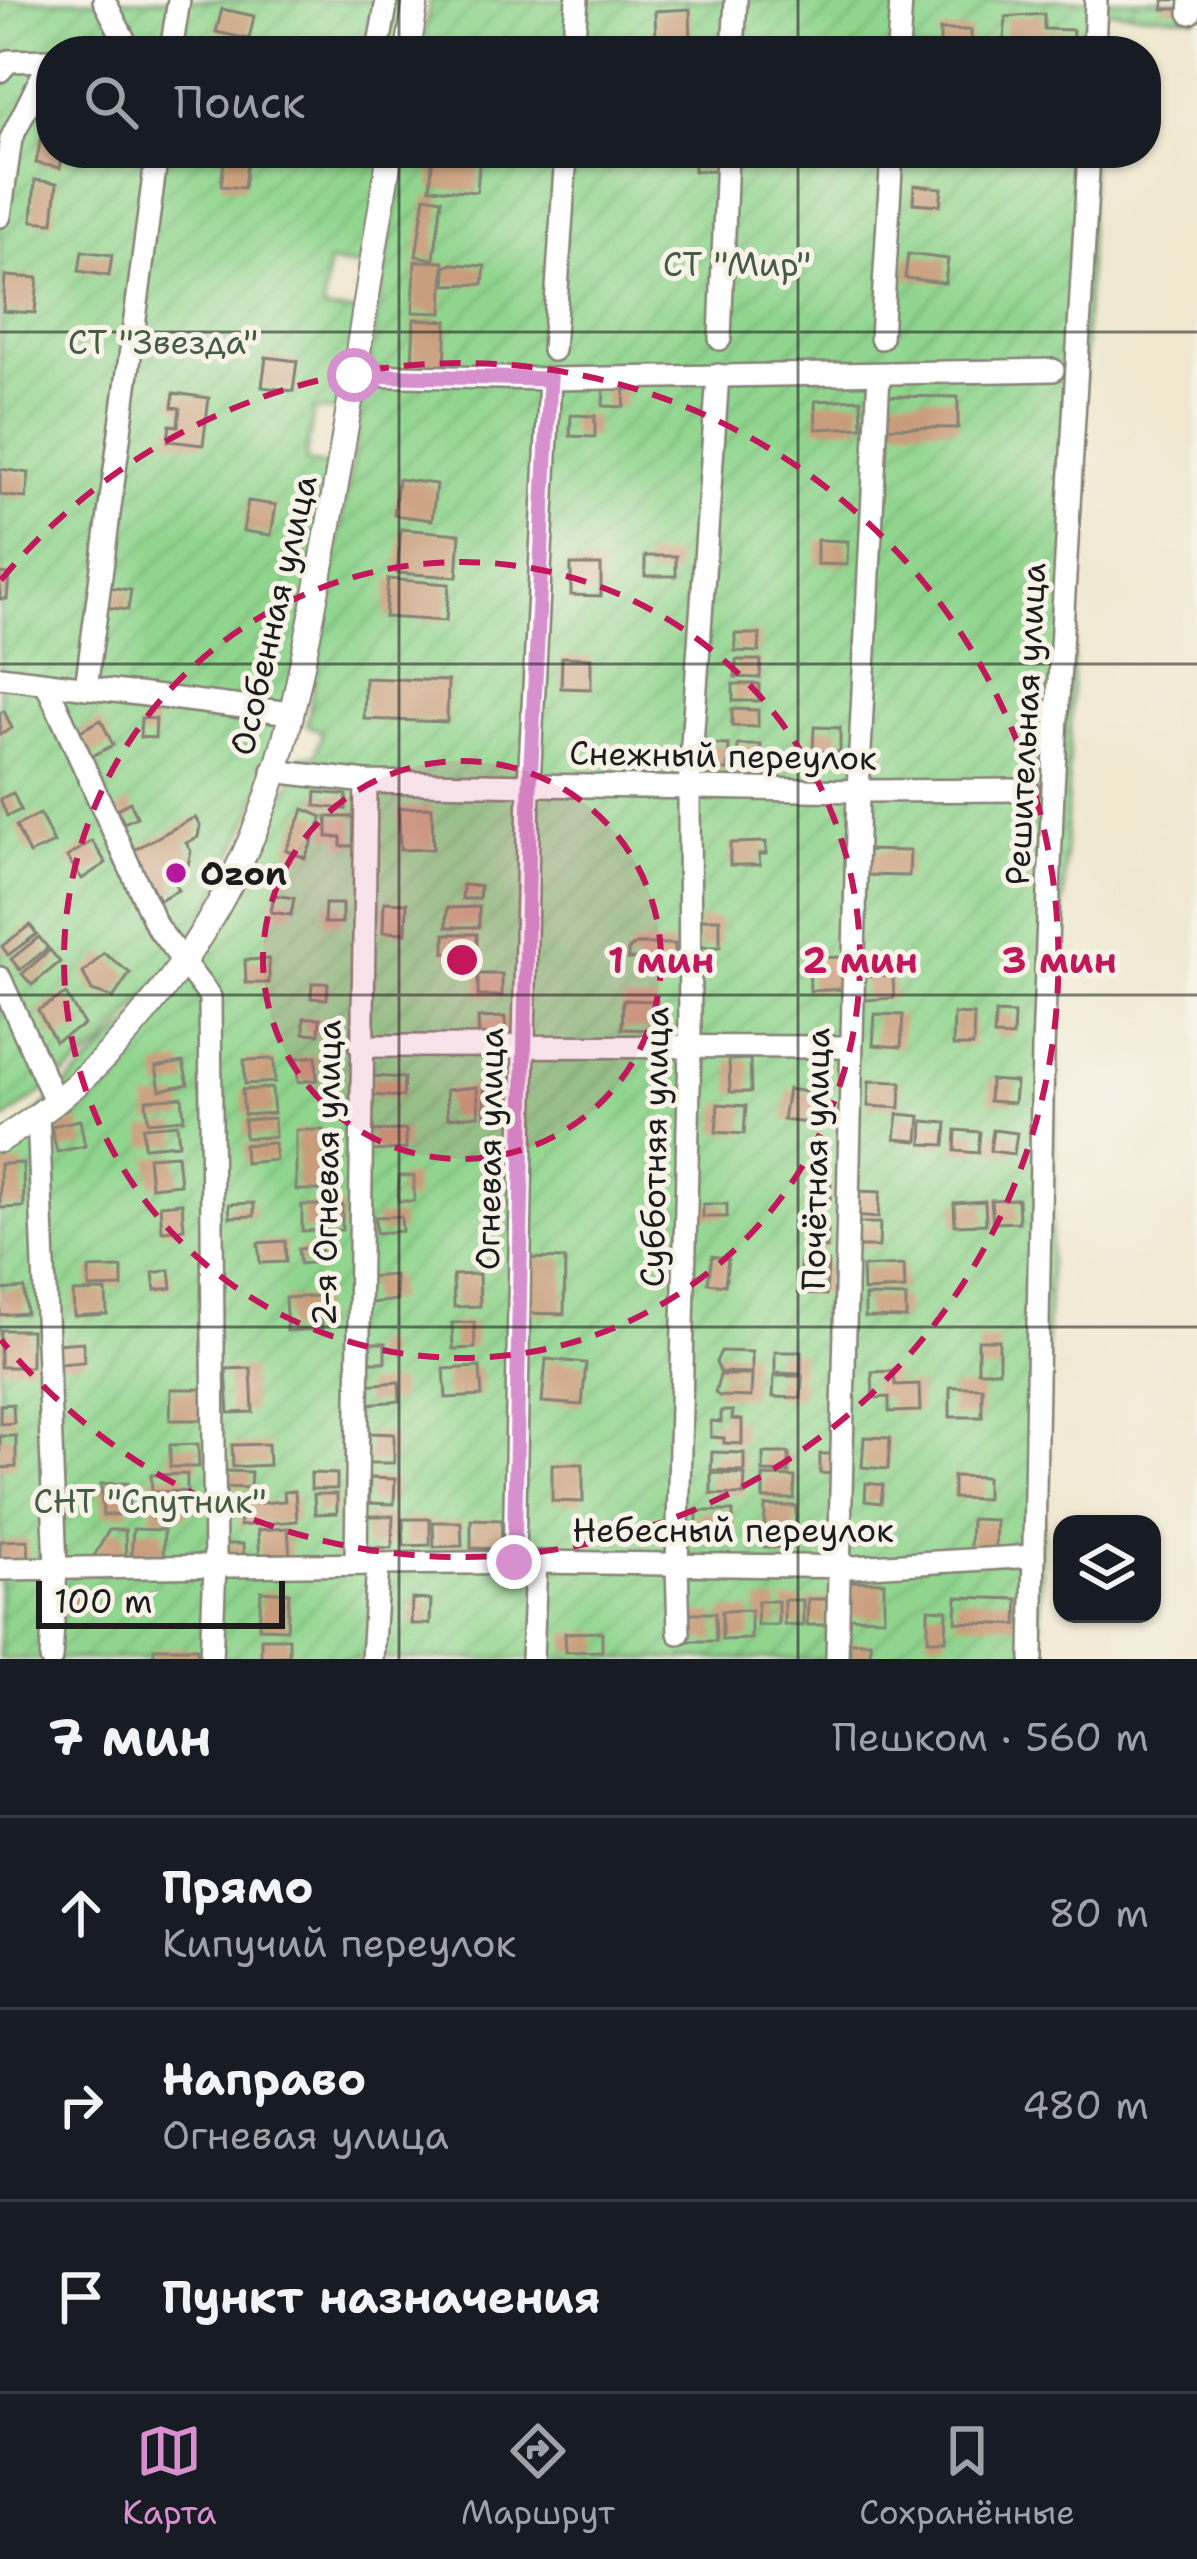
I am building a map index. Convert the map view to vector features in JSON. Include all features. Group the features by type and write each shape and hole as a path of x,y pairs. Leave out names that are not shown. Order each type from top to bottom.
{"main road":[{"path":"410,36 416,0"},
{"name":"Особенная улица","path":"0,1140 47,1107 142,1015 184,962 252,837 291,713 338,481 388,168"}],"street":[{"path":"173,36 179,0"},
{"path":"381,36 387,0"},
{"path":"574,36 577,0"},
{"path":"734,36 736,0"},
{"path":"899,36 901,0"},
{"path":"1095,36 1096,0"},
{"path":"102,3 121,36"},
{"path":"0,71 9,61 36,60"},
{"path":"0,216 11,139 36,88"},
{"path":"86,688 155,168"},
{"path":"553,350 565,168"},
{"path":"720,339 726,168"},
{"path":"881,338 891,168"},
{"name":"Решительная улица","path":"1032,1659 1053,788 1088,168"},
{"path":"354,375 550,379 1053,370"},
{"name":"Почётная улица","path":"837,1659 858,791 879,374"},
{"name":"Субботняя улица","path":"679,1634 690,1047 689,788 718,375"},
{"name":"Огневая улица","path":"532,1659 525,1562 524,1047 530,784 550,379"},
{"path":"0,677 291,713"},
{"path":"46,683 157,927 210,997 215,1566 211,1659"},
{"name":"Снежный переулок","path":"273,772 366,782 1028,790"},
{"name":"2-я Огневая улица","path":"366,782 360,1046 372,1659"},
{"path":"0,978 47,1107 56,1568 51,1659"},
{"path":"360,1046 851,1047"},
{"name":"Небесный переулок","path":"0,1569 525,1562 838,1567 1034,1556"}],"green space":[{"name":"СТ \"Звезда\"","path":"0,0 415,0 409,36 36,36 36,168 388,168 372,268 328,263 323,310 370,313 349,411 314,410 305,462 341,468 292,719 216,896 177,962 104,1046 0,1123"},
{"path":"430,0 1197,0 1197,18 1098,10 1097,36 424,36"},
{"path":"402,168 1091,168 1039,1659 0,1659 0,1147 194,966 272,829 300,757 316,754 322,731 307,725"}],"building":[{"path":"1164,0 1181,0 1180,9 1163,9"},
{"path":"222,9 254,16 250,36 216,32"},
{"path":"690,9 691,36 656,36 655,11"},
{"path":"1044,14 1044,29 1073,30 1073,36 1004,36 1006,17"},
{"path":"940,30 971,30 971,36 940,36"},
{"path":"223,168 246,168 244,188 221,186"},
{"path":"432,168 479,168 477,192 430,188"},
{"path":"35,180 57,183 53,223 32,221"},
{"path":"914,185 942,188 940,205 913,203"},
{"path":"425,196 442,199 434,259 416,256"},
{"path":"82,251 112,255 109,276 79,271"},
{"path":"908,254 948,259 945,283 905,278"},
{"path":"415,261 444,262 442,313 413,312"},
{"path":"485,266 483,284 446,285 445,267"},
{"path":"5,276 38,278 35,313 3,311"},
{"path":"414,319 447,321 445,367 412,366"},
{"path":"266,357 297,361 293,391 262,387"},
{"path":"604,387 625,388 624,407 603,406"},
{"path":"174,393 209,398 203,445 168,441 170,425 178,426 180,408 172,407"},
{"path":"880,396 958,397 958,428 880,427"},
{"path":"861,399 862,427 816,429 815,401"},
{"path":"571,415 595,416 595,437 570,436"},
{"path":"0,469 29,473 26,498 0,495"},
{"path":"398,479 436,484 432,520 394,515"},
{"path":"248,501 276,505 271,535 243,531"},
{"path":"401,529 460,534 457,577 397,573"},
{"path":"817,540 848,541 847,565 817,564"},
{"path":"645,556 676,556 676,576 645,576"},
{"path":"571,565 601,565 601,596 571,595"},
{"path":"0,573 9,574 7,599 0,599"},
{"path":"388,579 449,584 446,621 385,617"},
{"path":"108,587 131,590 128,610 105,607"},
{"path":"735,634 760,634 759,652 735,651"},
{"path":"562,657 591,658 591,689 561,688"},
{"path":"736,660 761,660 760,678 735,677"},
{"path":"365,678 448,681 447,722 364,719"},
{"path":"733,684 759,684 759,701 733,701"},
{"path":"732,709 758,710 758,727 732,726"},
{"path":"4,711 12,728 0,734 0,713"},
{"path":"141,718 156,719 155,738 140,737"},
{"path":"101,720 113,745 92,756 80,731"},
{"path":"814,727 840,728 840,752 813,751"},
{"path":"704,744 729,745 728,770 704,770"},
{"path":"738,745 761,745 760,772 737,772"},
{"path":"316,792 347,795 346,809 315,806"},
{"path":"13,793 21,810 7,816 0,799"},
{"path":"130,802 137,817 124,823 117,809"},
{"path":"432,807 433,849 400,850 399,808"},
{"path":"304,809 323,817 305,858 286,850"},
{"path":"40,814 54,843 29,854 16,826"},
{"path":"195,817 200,825 198,837 186,843 191,851 184,875 174,881 178,890 159,900 132,851"},
{"path":"327,817 354,817 354,846 341,846 341,837 327,837"},
{"path":"92,841 106,863 82,879 67,857"},
{"path":"766,842 766,854 759,854 760,865 730,865 730,843"},
{"path":"863,850 910,851 909,876 863,875"},
{"path":"463,885 480,886 479,899 462,899"},
{"path":"274,895 294,898 291,915 271,912"},
{"path":"384,902 407,903 406,933 383,932"},
{"path":"325,904 342,904 342,923 324,923"},
{"path":"479,907 479,927 447,927 447,908"},
{"path":"697,919 720,919 720,947 697,947"},
{"path":"30,925 37,934 8,955 2,946"},
{"path":"445,934 477,934 477,954 445,953"},
{"path":"39,937 48,948 20,970 11,959"},
{"path":"636,944 675,944 675,972 636,972 636,959 628,959 628,950"},
{"path":"50,950 60,962 32,985 22,974"},
{"path":"104,953 130,973 113,998 92,991 83,973"},
{"path":"842,957 843,989 810,991 809,958"},
{"path":"269,959 269,983 246,983 245,960"},
{"path":"478,974 502,974 502,996 478,996"},
{"path":"893,975 894,998 865,1000 864,976"},
{"path":"312,983 328,983 327,999 311,998"},
{"path":"66,994 84,1025 55,1041 38,1010"},
{"path":"623,1000 657,1001 656,1030 622,1029"},
{"path":"995,1013 1014,1014 1013,1037 994,1036"},
{"path":"875,1014 903,1015 901,1047 873,1045"},
{"path":"954,1014 974,1015 973,1046 953,1046"},
{"path":"505,1017 506,1039 479,1040 478,1018"},
{"path":"304,1018 320,1018 319,1034 304,1033"},
{"path":"316,1056 317,1080 298,1082 297,1058"},
{"path":"274,1059 275,1082 245,1084 244,1060"},
{"path":"750,1059 751,1092 730,1092 729,1060"},
{"path":"183,1062 188,1084 160,1090 156,1067"},
{"path":"372,1076 404,1078 403,1097 371,1095"},
{"path":"990,1080 1016,1082 1014,1103 989,1101"},
{"path":"869,1081 901,1082 900,1108 868,1106"},
{"path":"477,1087 479,1115 448,1118 446,1090"},
{"path":"272,1088 274,1113 244,1115 242,1090"},
{"path":"511,1089 512,1116 485,1116 484,1090"},
{"path":"788,1089 819,1094 815,1118 809,1117 808,1123 783,1120"},
{"path":"182,1097 184,1119 148,1122 146,1100"},
{"path":"718,1104 746,1106 744,1134 716,1132"},
{"path":"898,1114 920,1116 918,1141 895,1139"},
{"path":"274,1118 275,1137 245,1138 244,1120"},
{"path":"80,1120 85,1146 57,1152 51,1126"},
{"path":"923,1121 947,1123 945,1145 922,1144"},
{"path":"177,1124 179,1144 144,1147 143,1127"},
{"path":"296,1130 324,1130 324,1167 333,1167 333,1190 296,1190"},
{"path":"406,1130 406,1149 371,1151 370,1131"},
{"path":"956,1130 980,1132 978,1153 955,1151"},
{"path":"993,1130 1017,1133 1014,1154 990,1151"},
{"path":"274,1143 276,1160 245,1163 244,1145"},
{"path":"177,1155 180,1184 151,1187 148,1157"},
{"path":"23,1163 24,1207 0,1208 0,1164"},
{"path":"399,1176 414,1176 414,1201 398,1201"},
{"path":"812,1179 831,1180 830,1199 811,1198"},
{"path":"855,1191 880,1192 878,1218 853,1216"},
{"path":"1018,1199 1019,1222 993,1223 991,1200"},
{"path":"985,1201 986,1224 955,1225 954,1203"},
{"path":"182,1203 184,1229 162,1231 160,1205"},
{"path":"254,1203 254,1216 230,1217 229,1204"},
{"path":"703,1204 727,1204 727,1217 703,1217"},
{"path":"302,1205 342,1205 342,1230 302,1231"},
{"path":"401,1216 402,1231 376,1233 375,1217"},
{"path":"855,1223 880,1223 879,1247 855,1247"},
{"path":"812,1229 828,1230 827,1248 810,1247"},
{"path":"285,1241 286,1262 260,1263 258,1243"},
{"path":"320,1247 322,1262 300,1264 298,1249"},
{"path":"712,1256 728,1259 725,1285 708,1283"},
{"path":"525,1258 565,1259 564,1314 524,1313"},
{"path":"801,1259 828,1262 826,1295 798,1293"},
{"path":"904,1265 905,1289 863,1291 862,1267"},
{"path":"122,1268 122,1287 89,1288 89,1269"},
{"path":"170,1270 172,1288 155,1290 153,1273"},
{"path":"479,1274 480,1306 454,1307 453,1275"},
{"path":"395,1275 397,1300 370,1303 368,1277"},
{"path":"24,1288 26,1313 0,1315 0,1290"},
{"path":"106,1291 107,1314 74,1316 73,1292"},
{"path":"320,1296 322,1329 287,1331 285,1298"},
{"path":"865,1296 906,1297 906,1318 865,1317"},
{"path":"474,1322 475,1348 453,1349 452,1323"},
{"path":"0,1330 31,1330 31,1367 0,1367"},
{"path":"978,1340 999,1340 999,1371 978,1371"},
{"path":"83,1342 84,1362 58,1364 56,1344"},
{"path":"370,1343 385,1343 385,1362 370,1362"},
{"path":"721,1351 752,1352 752,1373 720,1372 716,1362"},
{"path":"775,1352 801,1352 801,1374 775,1373"},
{"path":"546,1359 586,1363 582,1405 542,1402"},
{"path":"480,1367 482,1396 446,1398 444,1369"},
{"path":"251,1368 253,1412 229,1413 226,1369"},
{"path":"894,1371 895,1385 919,1384 920,1411 889,1412 889,1397 873,1398 872,1372"},
{"path":"720,1375 752,1375 751,1397 719,1396 715,1393"},
{"path":"774,1376 802,1376 801,1398 773,1397"},
{"path":"399,1382 400,1401 365,1404 364,1385"},
{"path":"950,1387 982,1387 982,1417 950,1417"},
{"path":"171,1389 203,1389 202,1420 170,1420"},
{"path":"13,1404 14,1423 0,1424 0,1405"},
{"path":"721,1411 733,1411 732,1419 742,1420 742,1444 711,1437 711,1421 721,1422"},
{"path":"369,1433 394,1434 394,1463 368,1463"},
{"path":"0,1436 16,1436 16,1467 0,1468"},
{"path":"864,1437 890,1438 888,1469 862,1467"},
{"path":"198,1444 199,1467 170,1467 170,1445"},
{"path":"268,1444 269,1465 233,1467 232,1445"},
{"path":"712,1452 744,1453 744,1471 711,1470"},
{"path":"763,1453 789,1453 789,1473 763,1472"},
{"path":"820,1454 836,1454 835,1474 820,1473"},
{"path":"552,1464 583,1464 583,1502 552,1501"},
{"path":"222,1471 251,1472 250,1488 221,1487"},
{"path":"311,1473 337,1474 337,1489 311,1489"},
{"path":"711,1473 745,1474 744,1495 711,1494"},
{"path":"187,1474 187,1491 152,1492 151,1475"},
{"path":"763,1476 795,1477 794,1499 763,1499"},
{"path":"953,1476 986,1477 986,1499 953,1498"},
{"path":"370,1478 395,1479 394,1504 369,1503"},
{"path":"128,1483 129,1514 103,1515 101,1484"},
{"path":"866,1483 883,1485 881,1503 865,1501"},
{"path":"295,1491 297,1521 240,1526 238,1505 285,1501 284,1492"},
{"path":"314,1494 337,1494 337,1513 315,1514"},
{"path":"186,1496 187,1517 152,1518 152,1498"},
{"path":"765,1506 796,1506 790,1548 764,1547"},
{"path":"697,1511 733,1511 733,1538 697,1537"},
{"path":"365,1516 393,1516 392,1548 365,1547"},
{"path":"403,1519 430,1519 430,1545 404,1546"},
{"path":"471,1519 502,1520 501,1549 471,1548"},
{"path":"971,1519 996,1520 995,1549 970,1549"},
{"path":"433,1522 461,1522 462,1546 434,1547"},
{"path":"288,1528 290,1558 260,1560 258,1530"},
{"path":"133,1529 164,1530 163,1561 131,1560"},
{"path":"109,1530 125,1530 126,1561 90,1563"},
{"path":"28,1540 29,1560 0,1561 0,1541"},
{"path":"221,1544 243,1544 244,1561 221,1561"},
{"path":"848,1581 884,1582 884,1618 847,1617"},
{"path":"63,1591 85,1591 84,1611 63,1610"},
{"path":"261,1591 289,1593 287,1629 259,1628"},
{"path":"957,1597 1018,1599 1017,1625 956,1622"},
{"path":"412,1599 431,1600 430,1624 411,1624"},
{"path":"808,1599 827,1599 826,1625 807,1625"},
{"path":"784,1600 803,1600 803,1626 784,1625"},
{"path":"758,1601 778,1601 778,1625 757,1625"},
{"path":"928,1609 947,1610 946,1640 928,1640"},
{"path":"751,1610 751,1639 722,1640 722,1611"},
{"path":"687,1613 715,1613 716,1641 687,1641"},
{"path":"602,1632 602,1651 566,1652 565,1633"},
{"path":"261,1638 289,1638 289,1656 261,1657"},
{"path":"850,1642 870,1642 871,1659 850,1659"},
{"path":"154,1648 197,1648 197,1659 154,1659"}],"place":[{"name":"Ozon","path":"176,873"}],"route":[{"path":"354,375 550,379 530,784 514,1562"}],"park label":[{"name":"СТ \"Мир\"","path":"737,264"},
{"name":"СНТ \"Спутник\"","path":"150,1501"}]}
